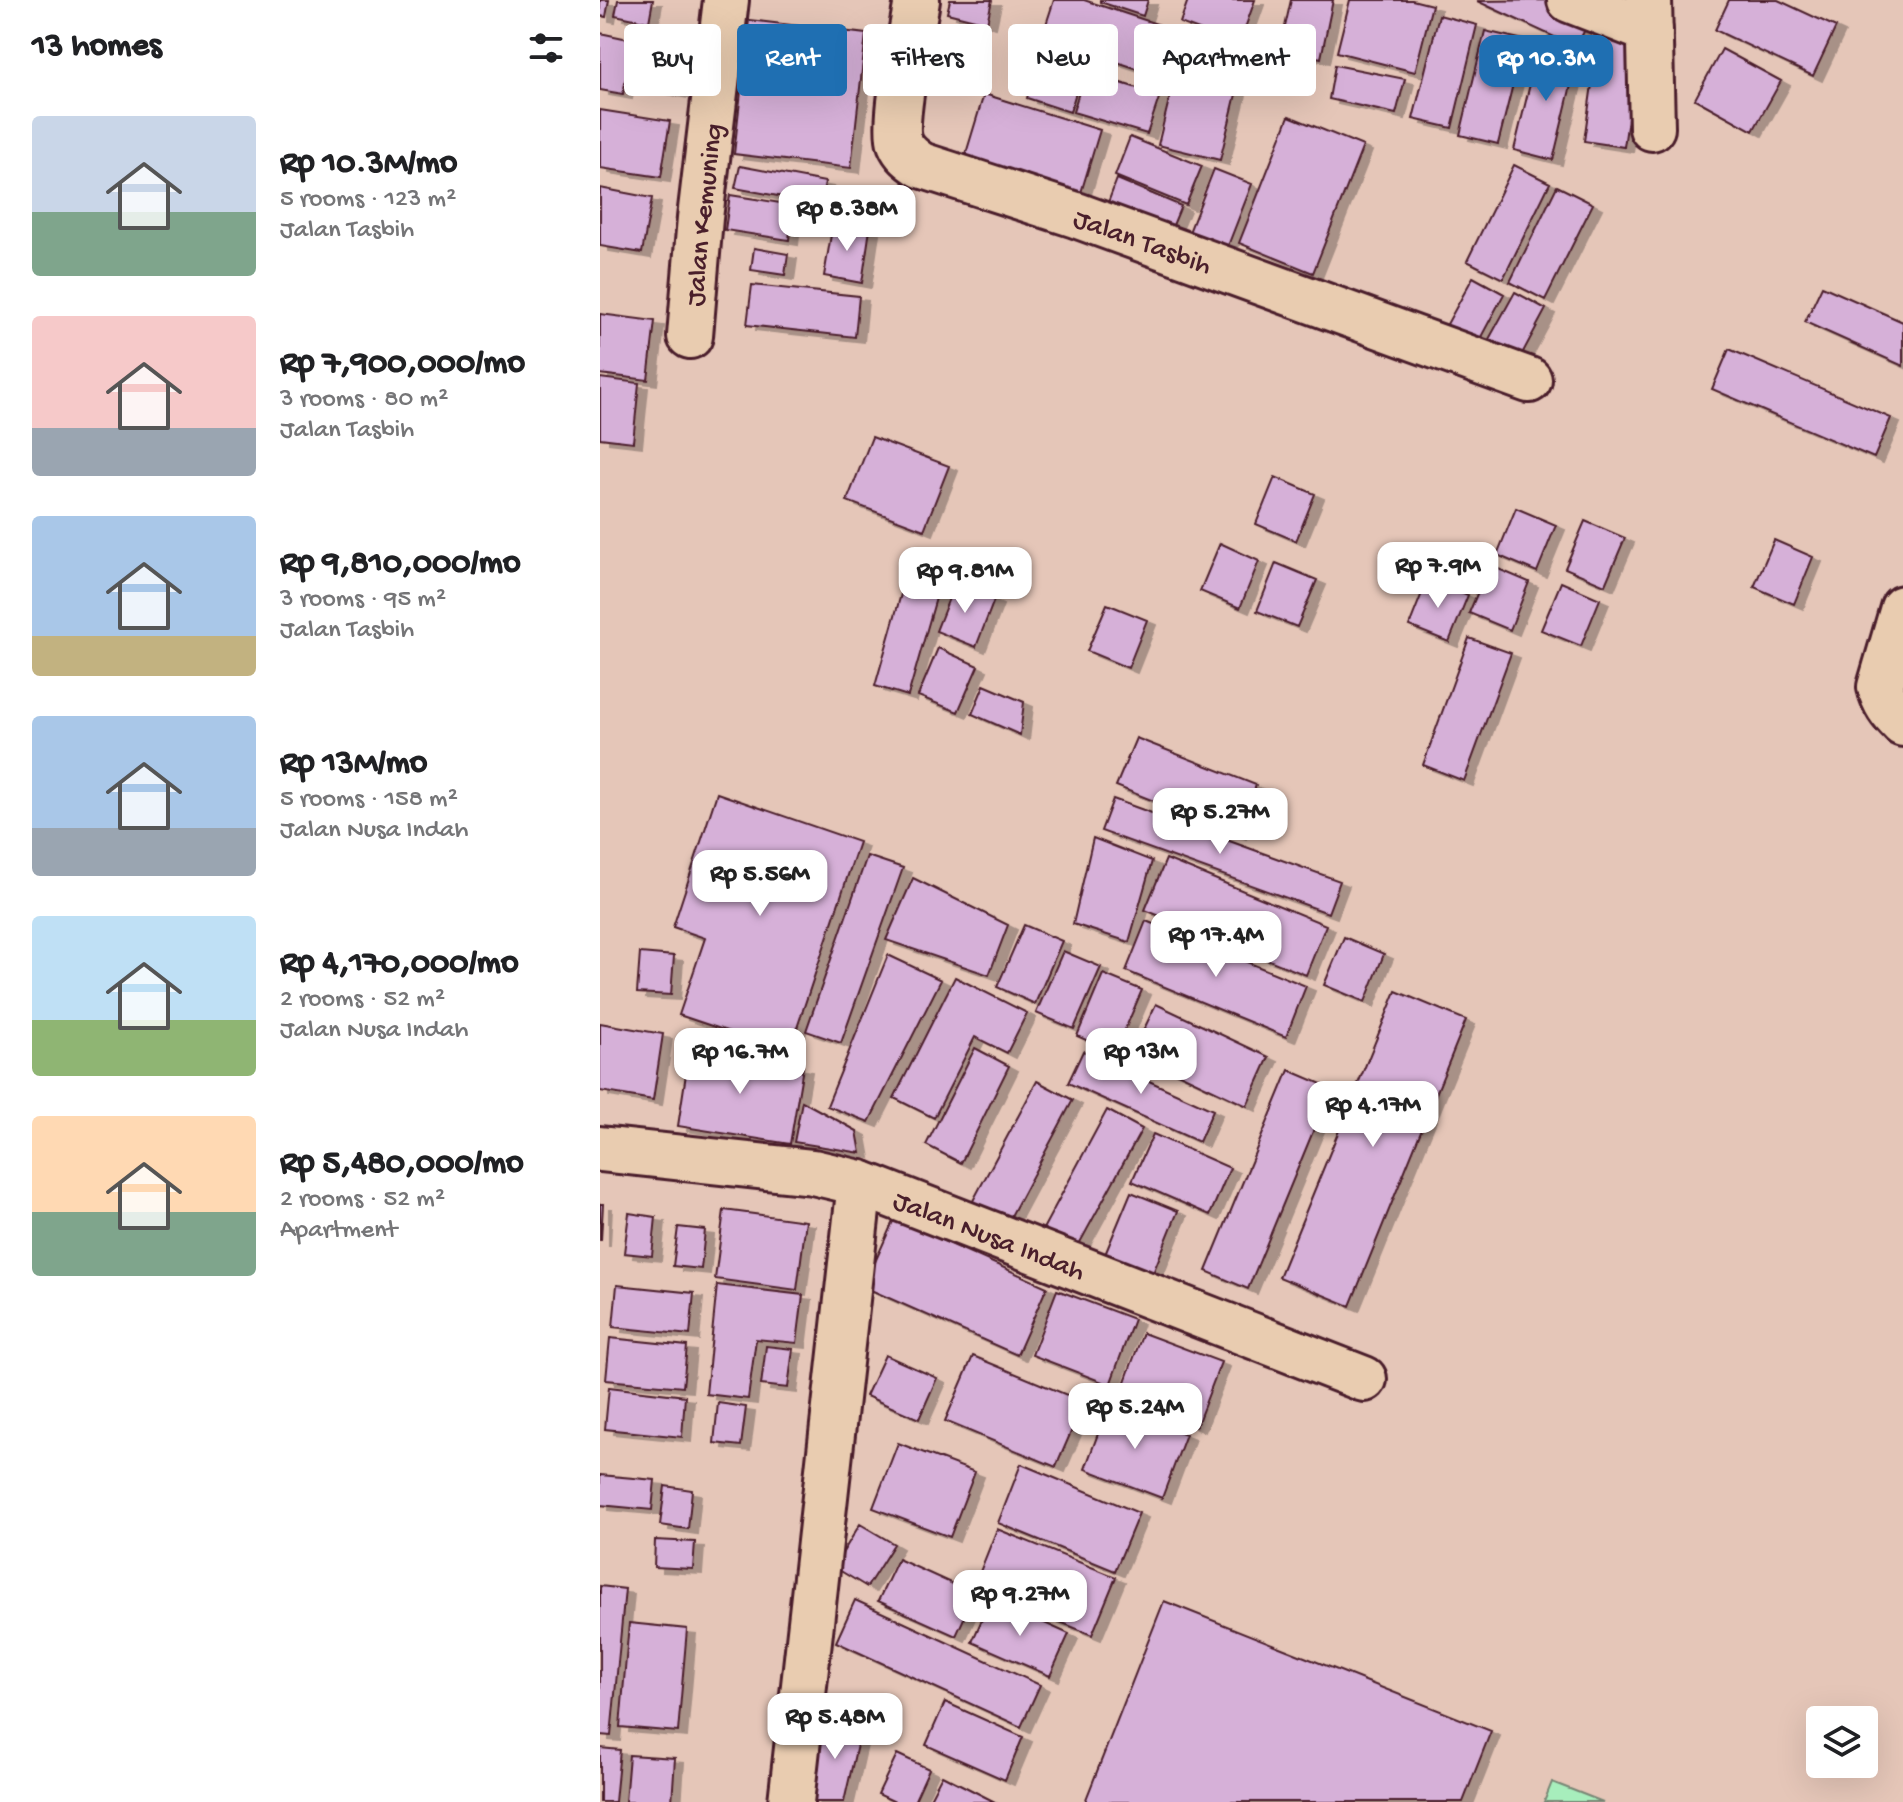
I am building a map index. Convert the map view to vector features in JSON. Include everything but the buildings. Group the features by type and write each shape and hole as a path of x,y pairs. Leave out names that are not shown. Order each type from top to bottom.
{"street":[{"name":"Jalan Kemuning","path":"690,336 700,218 726,0"},
{"name":"Jalan Tasbih","path":"917,0 898,135 905,152 921,165 1076,215 1529,380"},
{"path":"1570,0 1650,16 1652,128"},
{"path":"1903,608 1880,687 1889,711 1903,724"},
{"name":"Jalan Nusa Indah","path":"600,1149 813,1172 860,1183 1364,1379"},
{"path":"791,1802 860,1183"}],"green space":[{"path":"1552,1782 1603,1802 1544,1802"}]}
